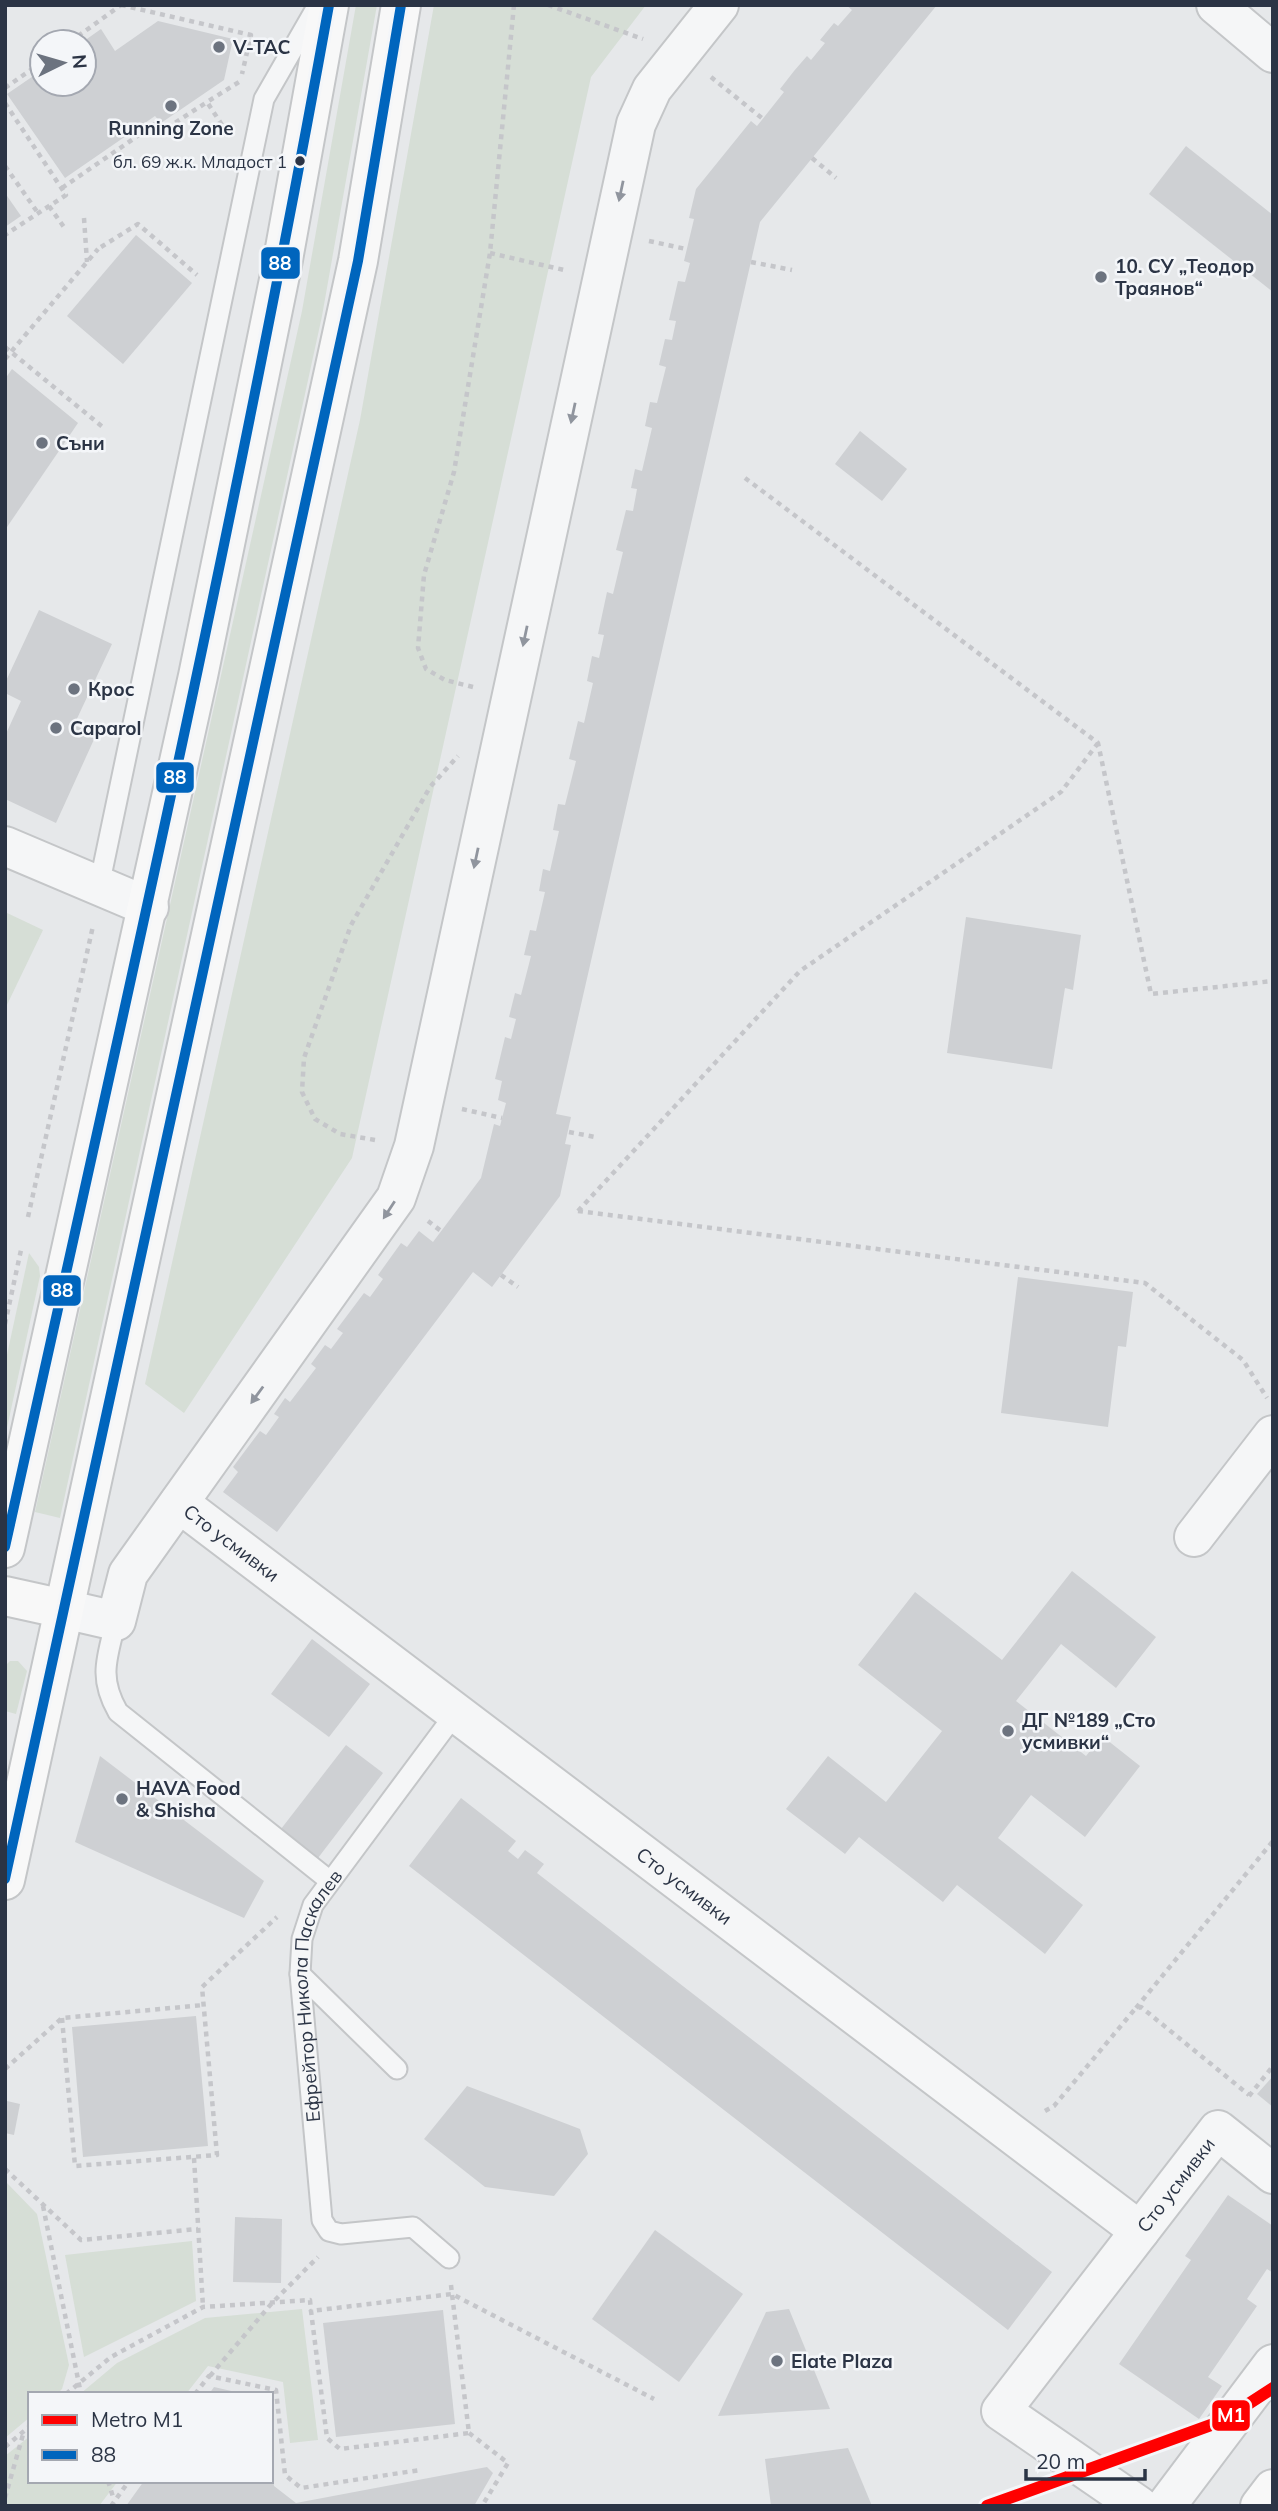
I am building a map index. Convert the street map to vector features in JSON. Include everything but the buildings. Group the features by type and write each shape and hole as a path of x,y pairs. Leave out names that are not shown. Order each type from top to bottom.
{"main road":[{"path":"5,1548 149,907 282,265 329,5"},
{"path":"5,1880 358,261 401,5"},
{"path":"5,1596 64,1609"},
{"path":"1260,2506 1273,2489"}],"street":[{"path":"179,1503 390,1208 405,1175 414,1146 636,124 653,89 719,5"},
{"path":"1216,5 1273,53"},
{"path":"5,846 149,907"},
{"path":"1194,1537 1273,1435"},
{"name":"Сто усмивки","path":"116,1621 128,1574 179,1503 1140,2231 1218,2130 1273,2174"},
{"path":"64,1609 116,1621"},
{"path":"1139,2506 1001,2411 1140,2231"},
{"path":"1166,2506 1273,2364"}],"lane":[{"path":"99,886 264,99 318,5"},
{"path":"116,1621 105,1665 106,1691 118,1712 325,1878"},
{"name":"Ефрейтор Никола Паскалев","path":"341,2234 329,2231 322,2220 300,1974 302,1939 325,1878 455,1714"},
{"path":"300,1974 397,2069"},
{"path":"341,2234 413,2227 449,2258"}],"path":[{"path":"62,188 155,124 161,132 240,81 251,35 121,5 89,28"},
{"path":"512,695 445,680 426,669 418,648 425,575 454,472 490,253 514,5"},
{"path":"548,5 680,52 763,119"},
{"path":"5,88 28,72"},
{"path":"207,102 222,125"},
{"path":"5,235 66,195 6,107"},
{"path":"812,158 836,178"},
{"path":"5,166 37,213"},
{"path":"49,206 66,230"},
{"path":"84,218 87,263"},
{"path":"5,359 100,248 138,223 188,267"},
{"path":"490,253 602,280"},
{"path":"751,262 792,270"},
{"path":"5,346 12,349 104,428"},
{"path":"745,478 1098,743 1151,995 1273,981"},
{"path":"1098,743 1061,792 800,971 578,1211 1145,1283 1243,1360 1273,1407"},
{"path":"414,1146 340,1134 315,1119 302,1092 304,1058 351,925 430,787 466,746"},
{"path":"28,1217 93,926"},
{"path":"493,1115 502,1118"},
{"path":"569,1132 595,1137"},
{"path":"5,1324 21,1250"},
{"path":"501,1275 518,1287"},
{"path":"1035,2109 1045,2111 1054,2106 1273,1841"},
{"path":"62,2018 75,2166 217,2155 202,1987 325,1878"},
{"path":"5,2069 62,2018 204,2005"},
{"path":"1135,2009 1145,2008 1250,2095"},
{"path":"1243,2102 1273,2066"},
{"path":"194,2158 203,2307"},
{"path":"5,2169 81,2240 198,2230"},
{"path":"43,2206 81,2392"},
{"path":"197,2392 272,2303 341,2234"},
{"path":"311,2311 452,2294 654,2399"},
{"path":"452,2294 469,2433"},
{"path":"68,2392 111,2357 203,2307 310,2300 327,2438 340,2448 469,2433 508,2463 482,2506"},
{"path":"210,2376 276,2390 285,2475 301,2488 419,2470"},
{"path":"5,2447 28,2428"},
{"path":"5,2498 24,2431"},
{"path":"109,2483 115,2501"},
{"path":"111,2506 128,2483"}],"shaded area":[{"path":"356,5 377,5 322,316 60,1518 35,1512 302,311"},
{"path":"434,5 646,5 591,77 352,1158 184,1413 145,1384 360,420"},
{"path":"5,912 43,930 5,1009"},
{"path":"29,1253 39,1267 40,1276 5,1437 5,1364"},
{"path":"10,1661 18,1661 27,1671 16,1714 5,1711 5,1666"},
{"path":"5,2181 37,2214 69,2365 59,2392 28,2392 28,2419 5,2438"},
{"path":"192,2241 196,2301 84,2357 65,2255"},
{"path":"302,2309 318,2440 290,2443 283,2382 208,2366 188,2392 82,2392 117,2363 205,2318"},
{"path":"28,2438 28,2483 116,2483 99,2506 5,2506 5,2456"}],"metro line":[{"name":"M1","path":"987,2506 1222,2421 1273,2388"}],"transit line":[{"name":"88","path":"5,1547 216,585 329,5"},
{"name":"88","path":"5,1879 358,261 401,5"}],"place":[{"name":"V-TAC","path":"219,47"},
{"name":"Running Zone","path":"171,106"},
{"name":"бл. 69 ж.к. Младост 1","path":"300,161"},
{"name":"10. СУ „Теодор Траянов“","path":"1101,277"},
{"name":"Съни","path":"42,443"},
{"name":"Крос","path":"74,689"},
{"name":"Caparol","path":"56,728"},
{"name":"ДГ №189 „Сто усмивки“","path":"1008,1731"},
{"name":"HAVA Food & Shisha","path":"122,1799"},
{"name":"Elate Plaza","path":"777,2361"}]}
